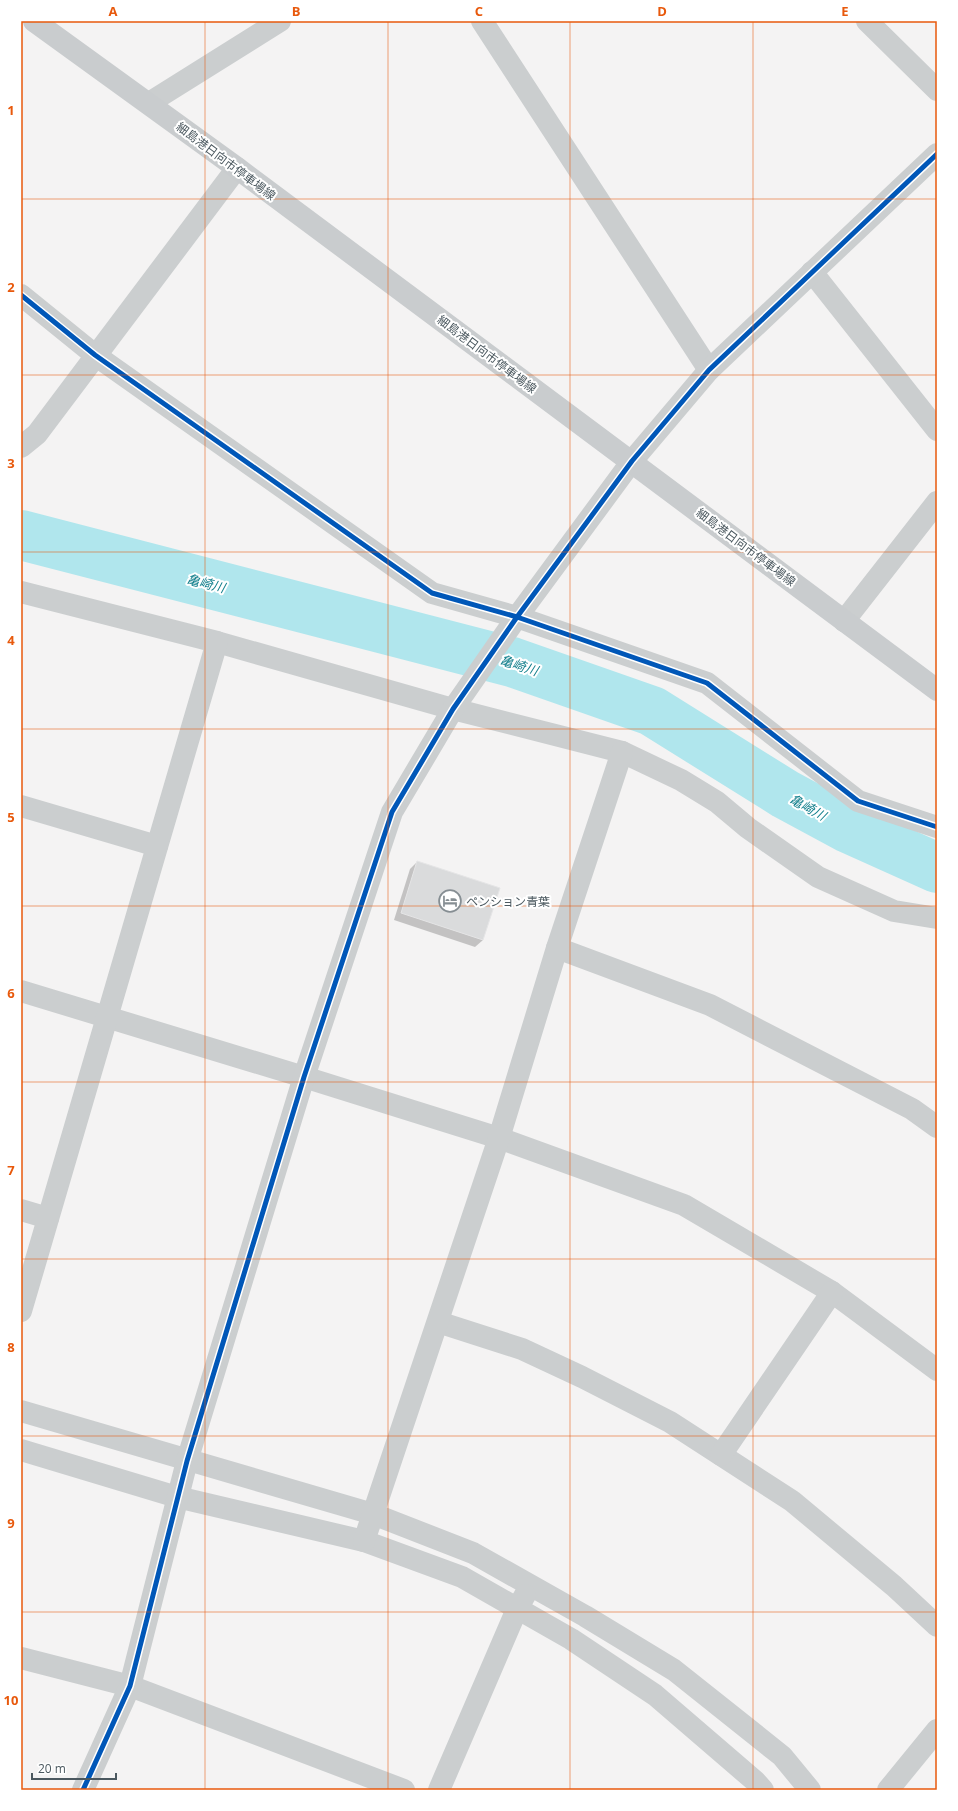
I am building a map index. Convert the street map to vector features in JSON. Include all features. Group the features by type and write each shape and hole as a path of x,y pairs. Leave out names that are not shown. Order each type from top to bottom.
{"main road":[{"name":"細島港日向市停車場線","path":"34,21 237,168 632,461 937,690"}],"street":[{"path":"149,103 280,21"},
{"path":"482,21 709,370"},
{"path":"867,21 937,90"},
{"path":"83,1790 130,1686 187,1461 304,1077 392,812 453,709 517,617 632,461 709,370 937,154"},
{"path":"21,447 37,434 237,168"},
{"path":"812,272 937,430"},
{"path":"21,295 95,355 432,592 517,617 707,683 858,801 937,827"},
{"path":"844,621 937,502"},
{"path":"21,592 217,642 453,709 622,752 681,780 717,802 748,828 818,877 894,911 937,918"},
{"path":"21,1311 217,642"},
{"path":"364,1541 499,1138 557,948 622,752"},
{"path":"21,806 157,846"},
{"path":"557,948 710,1005 912,1109 937,1128"},
{"path":"21,991 499,1138 684,1205 832,1292 934,1360"},
{"path":"21,1210 48,1218"},
{"path":"722,1455 832,1292"},
{"path":"438,1322 522,1349 582,1377 670,1422 792,1501 894,1586 937,1626"},
{"path":"21,1411 187,1461 373,1514 473,1553 585,1616 674,1670 782,1756 809,1789"},
{"path":"21,1450 177,1497 364,1541 462,1577 571,1639 655,1695 755,1781 763,1790"},
{"path":"439,1790 517,1609 530,1585"},
{"path":"21,1658 130,1686 404,1790"},
{"path":"888,1790 937,1730"}],"building":[{"name":"ペンション青葉","path":"417,861 500,888 483,940 401,913"}],"waterway":[{"name":"亀崎川","path":"21,535 512,662 652,711 785,794 848,828 937,868"}],"cycle path":[{"path":"83,1790 130,1686 187,1461 304,1077 392,812 453,709 517,617 632,461 709,370 937,154"},
{"path":"21,295 95,355 432,593 517,617 707,683 858,801 937,827"}],"place":[{"name":"ペンション青葉","path":"450,901"}]}
